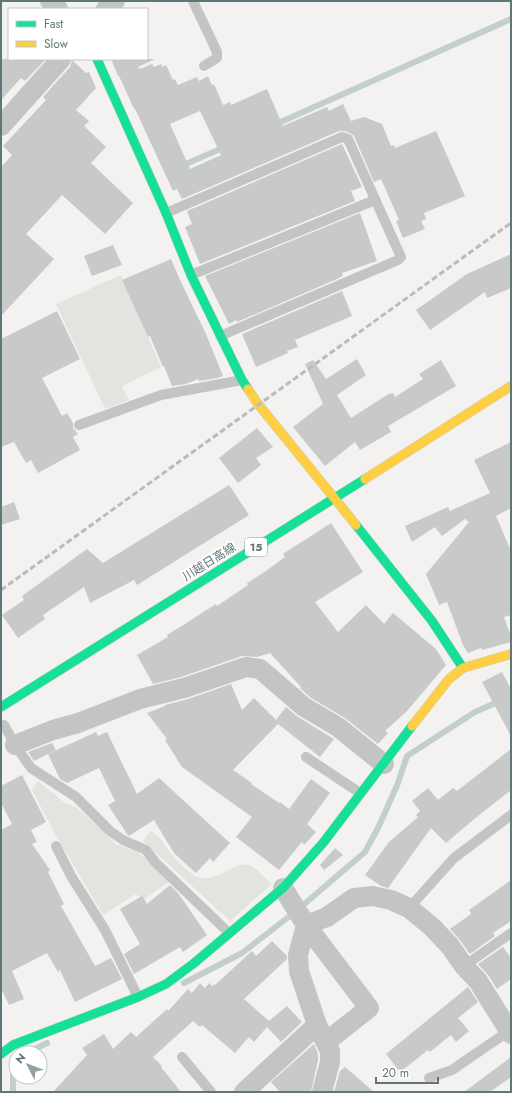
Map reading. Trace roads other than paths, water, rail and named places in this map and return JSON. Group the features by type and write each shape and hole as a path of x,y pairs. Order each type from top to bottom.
{"street":[{"path":"107,8 115,1"},
{"path":"1,126 60,60"},
{"path":"97,60 166,213 191,275 242,380 258,404 335,498 432,621 463,668"},
{"name":"川越日高線","path":"1,707 511,386"},
{"path":"1,1054 13,1045 138,997 166,984 193,964 283,888 323,843 449,679 463,668 511,654"},
{"path":"15,746 53,730 78,723 140,699 184,688 246,667 260,669 304,706 338,727 384,764"},
{"path":"244,1092 322,1033 369,1008 300,914 283,888"},
{"path":"300,914 327,917 354,898 373,896 391,900 409,908 450,946 464,966 478,981 510,1032"},
{"path":"300,914 298,955 300,971 330,1051 330,1062 322,1092"}],"lane":[{"path":"193,1 217,52 217,58 204,66"},
{"path":"166,213 342,137 348,139 401,257 398,260 220,336"},
{"path":"191,275 375,200"},
{"path":"79,425 161,395 242,380"},
{"path":"4,725 15,746 31,768 76,797 110,831 123,840 146,850 155,862 229,933"},
{"path":"306,757 360,793"},
{"path":"409,908 454,858 511,815"},
{"path":"56,846 71,876 105,930 138,997"},
{"path":"464,966 511,933"},
{"path":"428,1078 452,1070 510,1032"},
{"path":"182,1057 211,1092"}],"waterway":[{"path":"274,125 511,19"},
{"path":"181,166 225,147"},
{"path":"184,983 242,953 295,912 365,852 379,826 398,783 407,756 475,712 511,696"},
{"path":"43,1045 47,1043"},
{"path":"13,1085 13,1092"}],"railway":[{"path":"1,590 511,223"}]}
